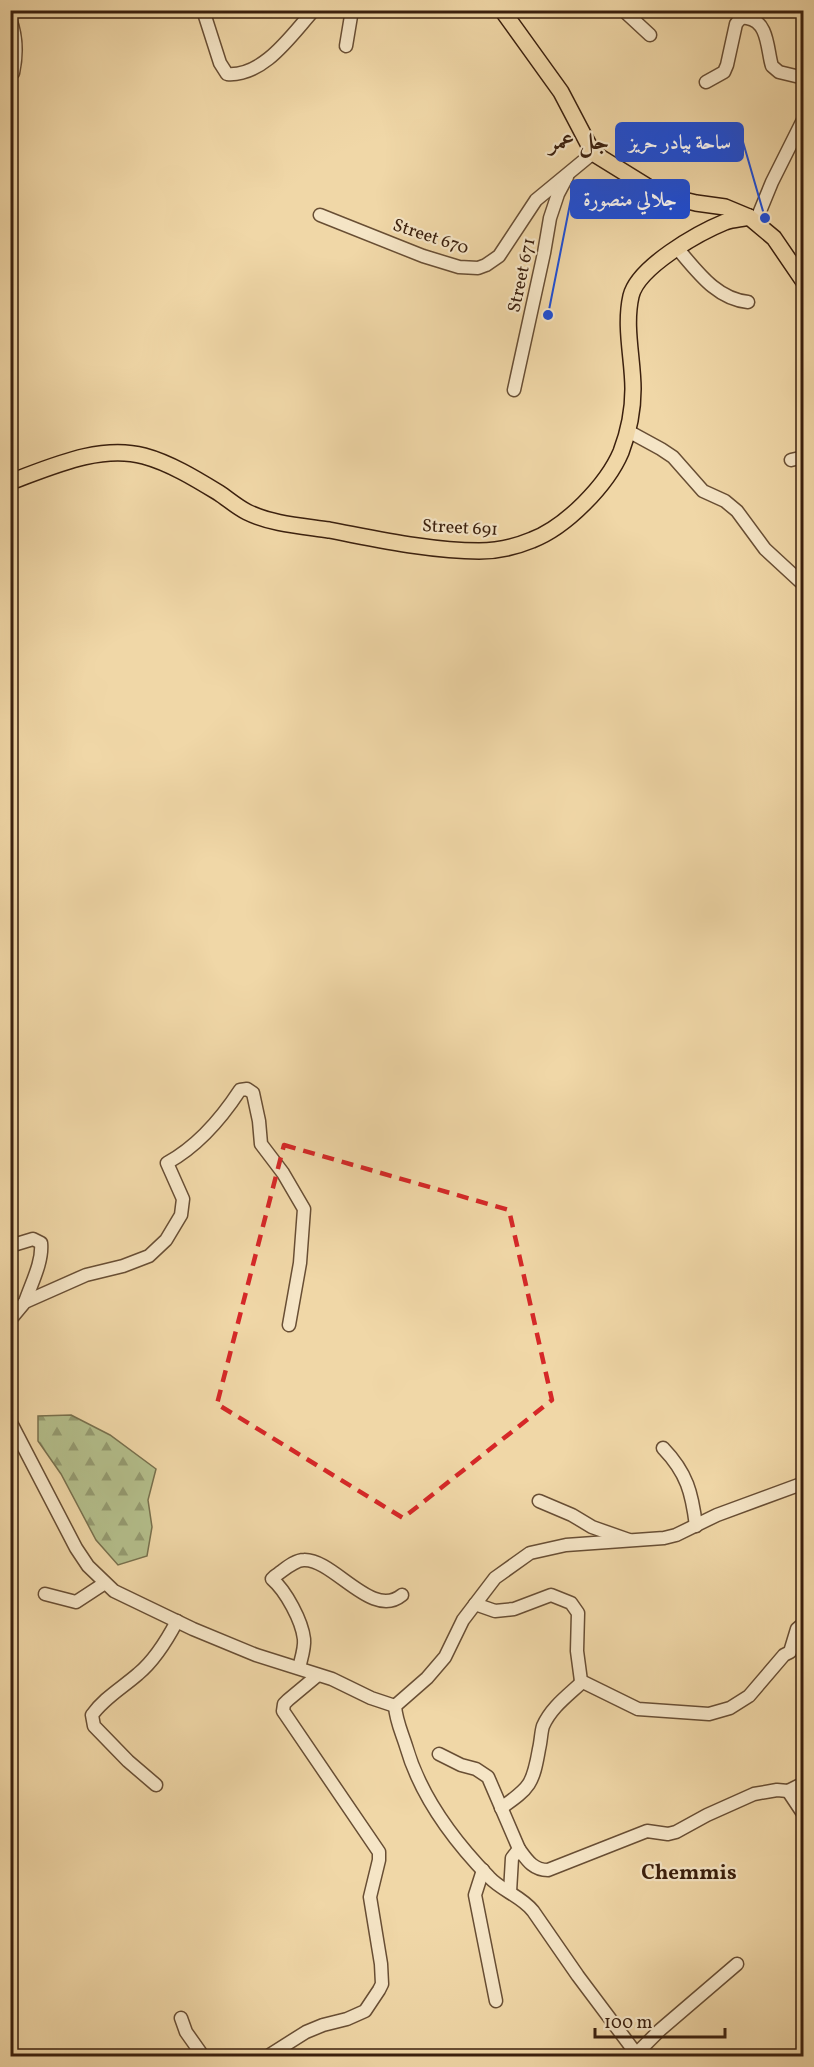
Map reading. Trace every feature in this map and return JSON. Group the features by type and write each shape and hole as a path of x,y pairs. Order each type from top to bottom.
{"main road":[{"path":"502,10 561,92 593,153 648,188 670,197 725,207 753,219 774,238 804,282"},
{"name":"Street 691","path":"10,482 80,458 112,453 143,456 185,473 247,512 282,522 449,549 507,548 544,536 567,519 606,477 620,454 632,411 633,387 629,337 632,294 637,283 677,248 727,222 753,219"}],"street":[{"path":"203,10 220,63 227,74 233,74 249,72 263,62 279,49 314,10"},
{"path":"346,46 352,10"},
{"path":"622,10 650,35"},
{"path":"706,82 724,72 736,24 738,20 744,18 750,18 761,26 765,33 772,66 779,72 804,78"},
{"path":"10,19 15,33 16,56 13,73 10,75"},
{"path":"753,219 804,118"},
{"name":"Street 670","path":"320,215 423,256 459,267 478,268 499,256 536,200 593,153"},
{"name":"Street 671","path":"514,390 551,212 570,170"},
{"path":"677,248 711,286 736,301 748,302"},
{"path":"628,431 662,448 703,491 725,501 737,511 765,549 804,585"},
{"path":"791,460 804,457"},
{"path":"25,1302 86,1275 123,1266 149,1256 166,1240 181,1215 183,1199 167,1163 184,1154 226,1112 240,1090 247,1089 253,1094 261,1144 283,1173 304,1209 300,1263 289,1325"},
{"path":"10,1246 33,1239 41,1243 42,1250 25,1302 10,1320"},
{"path":"10,1421 76,1548 88,1566 114,1591 256,1655 332,1679 395,1706"},
{"path":"663,1448 679,1466 692,1493 696,1526"},
{"path":"395,1706 427,1678 446,1657 463,1620 501,1573 530,1553 566,1545 664,1538 754,1500 804,1483"},
{"path":"539,1501 572,1515 592,1527 633,1541"},
{"path":"299,1668 304,1641 289,1600 272,1579 275,1576 302,1560 309,1561 317,1563 371,1597 386,1600 402,1595"},
{"path":"45,1593 76,1602 105,1583"},
{"path":"475,1604 495,1611 514,1609 551,1595 571,1603 578,1613 577,1651 580,1684 554,1708 543,1727 531,1783 524,1792 501,1808"},
{"path":"156,1785 128,1761 94,1726 92,1715 98,1706 140,1673 165,1643 177,1621"},
{"path":"581,1681 638,1709 709,1714 736,1704 755,1690 766,1674 784,1655 790,1652 797,1629 804,1623"},
{"path":"268,2056 306,2032 322,2025 349,2019 365,2011 382,1984 370,1897 380,1860 379,1852 282,1711 288,1700 318,1675"},
{"path":"395,1706 398,1725 409,1757 440,1818 496,1884 525,1902 536,1914 578,1976 637,2055 660,2030 737,1964"},
{"path":"439,1754 461,1765 476,1769 488,1777 519,1849 530,1864 540,1870 548,1870 647,1831 668,1834 676,1832 754,1794 777,1790 789,1791 804,1783"},
{"path":"789,1791 804,1815"},
{"path":"510,1892 512,1858 519,1849"},
{"path":"483,1870 475,1895 496,2001"},
{"path":"181,2018 186,2032 202,2056"}],"highlighted area":[{"path":"284,1145 509,1210 552,1400 403,1518 217,1404"}],"green space":[{"path":"71,1415 110,1435 156,1469 148,1500 152,1527 147,1556 118,1565 96,1540 61,1474 38,1441 38,1416"}],"place":[{"name":"ساحة بيادر حريز","path":"765,218"},
{"name":"جلالي منصورة","path":"548,315"}],"district":[{"name":"جل عمر","path":"579,141"},
{"name":"Chemmis","path":"689,1872"}]}
